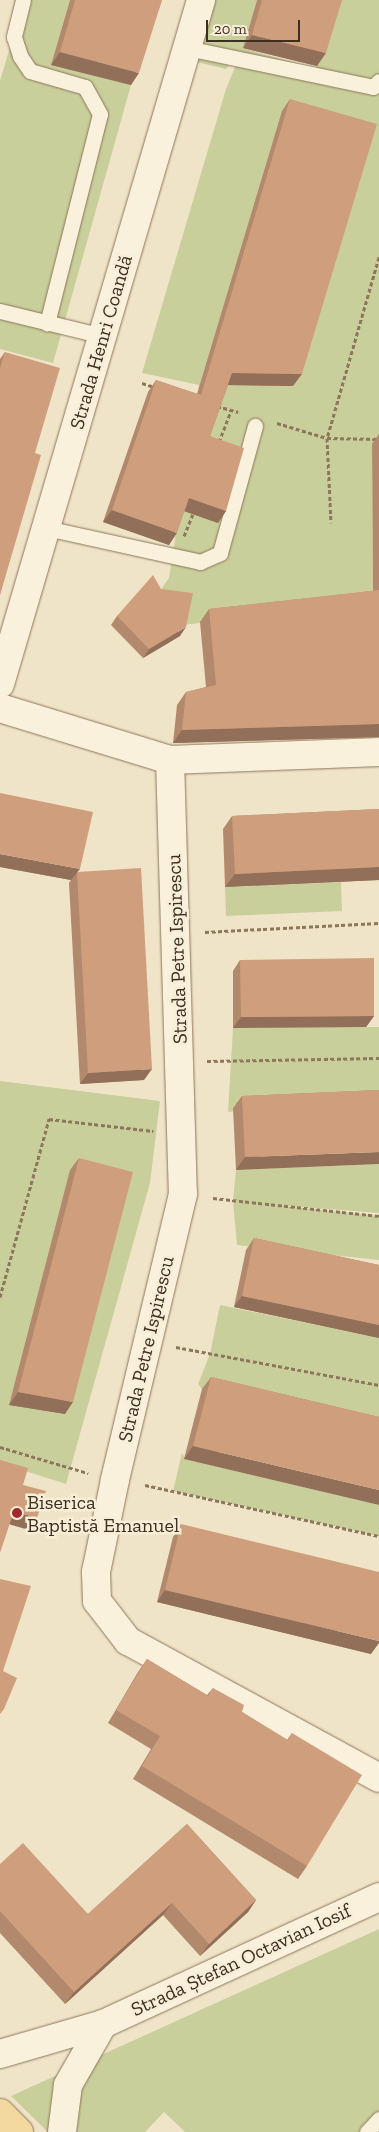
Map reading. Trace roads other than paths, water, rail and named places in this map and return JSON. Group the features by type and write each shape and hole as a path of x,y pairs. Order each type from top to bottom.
{"main road":[{"path":"0,2114 19,2132"}],"street":[{"name":"Strada Henri Coandă","path":"0,684 201,0"},
{"path":"0,708 170,760 379,752"},
{"name":"Strada Petre Ispirescu","path":"170,760 184,1134 183,1194 115,1480 96,1572 97,1601 128,1641 379,1778"},
{"name":"Strada Ștefan Octavian Iosif","path":"0,2054 103,2024 379,1897"},
{"path":"62,2132 68,2085 103,2024"}],"lane":[{"path":"24,0 14,37 20,56 30,71 85,87 100,114 47,323"},
{"path":"187,48 373,87 379,81"},
{"path":"0,311 103,336"},
{"path":"46,528 200,562 220,553 254,426"},
{"path":"367,2132 379,2119"}],"place":[{"name":"Biserica Baptistă Emanuel","path":"17,1513"}]}
